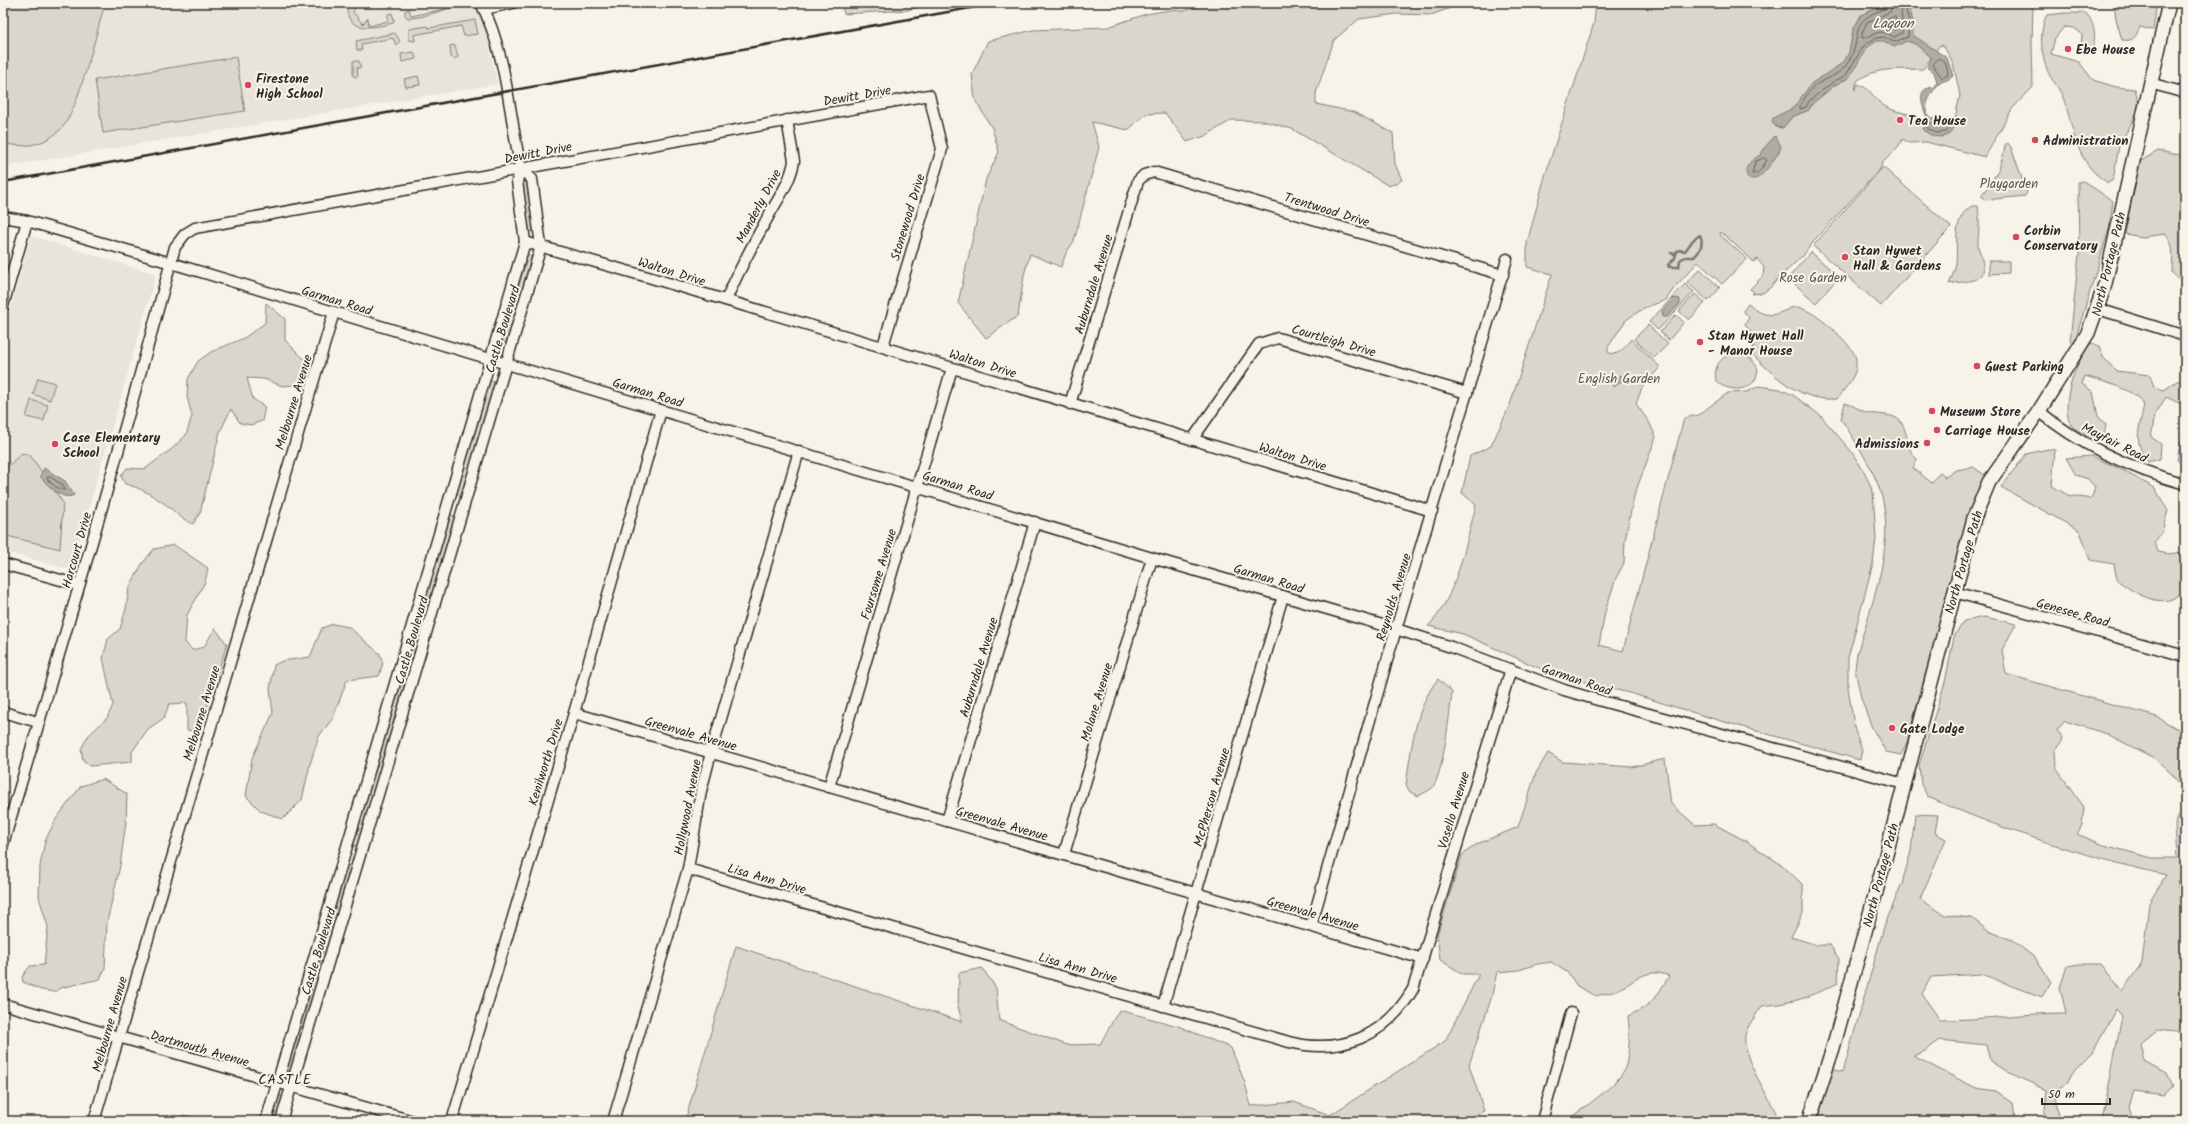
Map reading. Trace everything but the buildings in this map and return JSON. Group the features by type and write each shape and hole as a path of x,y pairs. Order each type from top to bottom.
{"main road":[{"name":"North Portage Path","path":"1809,1121 1833,1048 1974,518 1989,482 2039,411 2082,344 2098,309 2169,3"}],"street":[{"path":"482,6 513,3"},
{"name":"Castle Boulevard","path":"266,1121 526,242 517,181 521,169 497,40 482,6"},
{"path":"2150,83 2185,93"},
{"name":"Dewitt Drive","path":"171,263 175,247 185,234 195,228 929,95"},
{"name":"Stonewood Drive","path":"883,346 942,148 929,95"},
{"name":"Manderly Drive","path":"726,300 738,272 786,183 793,167 794,161 787,120"},
{"name":"Castle Boulevard","path":"281,1121 541,246 532,178 521,169"},
{"name":"Trentwood Drive","path":"1144,175 1154,172 1163,174 1503,275"},
{"name":"Auburndale Avenue","path":"1070,404 1138,181 1144,175"},
{"name":"Garman Road","path":"3,217 27,221 171,263 491,360 918,486 1152,558 1396,629 1598,700 1904,784"},
{"path":"3,306 27,221"},
{"name":"Walton Drive","path":"526,242 883,346 1070,404 1432,511"},
{"name":"Reynolds Avenue","path":"1311,926 1396,629 1507,259"},
{"name":"Harcourt Drive","path":"3,844 171,263"},
{"path":"2098,309 2185,336"},
{"name":"Melbourne Avenue","path":"94,1121 334,312"},
{"name":"Courtleigh Drive","path":"1192,440 1259,344 1278,338 1468,393"},
{"name":"Foursome Avenue","path":"829,787 952,368"},
{"name":"Kenilworth Drive","path":"452,1121 574,713 661,410"},
{"name":"Mayfair Road","path":"2039,411 2076,438 2123,463 2185,484"},
{"name":"Hollywood Avenue","path":"612,1121 688,868 701,791 711,753 800,451"},
{"path":"450,500 464,504"},
{"name":"Auburndale Avenue","path":"947,820 1035,522"},
{"name":"Molane Avenue","path":"1064,854 1152,558"},
{"path":"3,564 79,585"},
{"name":"Genesee Road","path":"1954,592 2185,656"},
{"name":"McPherson Avenue","path":"1163,1006 1283,596"},
{"name":"Vosello Avenue","path":"1423,959 1510,669"},
{"path":"398,671 414,676"},
{"path":"3,712 38,722"},
{"name":"Greenvale Avenue","path":"574,713 1423,959"},
{"path":"346,851 360,855"},
{"name":"Lisa Ann Drive","path":"688,868 1303,1046 1324,1047 1340,1045 1369,1034 1391,1019 1406,1001 1413,989 1423,959"},
{"name":"Dartmouth Avenue","path":"3,1004 414,1121"},
{"path":"1542,1121 1572,1013"}],"shaded area":[{"name":"Firestone High School","path":"3,3 475,3 485,24 497,84 3,167"},
{"name":"Case Elementary School","path":"31,236 156,274 71,570 3,551 3,336"}],"green space":[{"path":"3,3 105,3 80,88 68,119 56,134 42,142 34,144 19,146 3,143"},
{"path":"347,3 355,7 353,12 363,24 368,18 369,26 388,21 388,14 392,13 394,20 393,23 369,27 355,24 350,20 347,13"},
{"path":"455,3 468,3 420,17 408,18 405,15 405,11 409,9 411,16 454,7 456,5"},
{"path":"841,3 938,3 908,10 844,14"},
{"path":"1214,3 1464,3 1431,15 1397,14 1359,19 1334,40 1316,93 1316,104 1354,112 1393,133 1395,164 1402,180 1389,186 1292,129 1263,121 1232,120 1205,136 1187,142 1165,113 1146,114 1128,130 1092,122 1099,147 1074,241 1066,253 1061,267 1030,254 1024,275 1018,316 986,338 958,303 986,179 999,152 992,128 975,100 972,74 988,41 1033,30 1108,27 1146,14 1170,10 1184,11 1200,5"},
{"name":"English Garden","path":"1596,3 2033,4 2033,87 2012,109 1985,157 1926,142 1909,143 1903,139 1895,151 1882,163 1880,169 1817,237 1804,254 1763,293 1752,294 1754,292 1750,289 1763,276 1764,267 1757,259 1754,262 1721,232 1720,235 1747,259 1722,284 1698,262 1674,288 1666,300 1644,308 1626,320 1608,347 1608,352 1615,354 1618,353 1631,339 1660,367 1642,388 1636,404 1649,422 1656,437 1634,496 1625,540 1624,563 1616,578 1605,612 1599,645 1623,651 1684,418 1698,415 1728,393 1747,392 1759,386 1780,389 1793,395 1821,416 1851,451 1865,473 1873,492 1876,538 1873,563 1848,658 1848,687 1855,731 1862,750 1860,760 1721,721 1633,694 1550,673 1463,634 1428,626 1446,602 1453,586 1459,570 1476,505 1462,493 1470,456 1491,446 1510,405 1552,274 1527,267 1527,243 1545,176 1594,23","holes":["1940,45 1944,47 1953,63 1960,95 1955,119 1915,123 1909,114 1886,107 1863,86 1858,84 1855,90 1857,81 1872,73 1888,70 1923,69"]},
{"path":"2114,3 2157,3 2153,30 2140,27 2134,38 2122,40 2116,19"},
{"path":"2086,13 2092,22 2094,32 2092,53 2083,54 2081,50 2082,34 2074,28 2064,27 2055,38 2051,54 2079,62 2093,80 2116,87 2135,89 2140,107 2119,146 2113,180 2108,183 2097,175 2082,156 2063,97 2050,76 2044,62 2042,29 2044,21 2047,15"},
{"path":"475,20 478,34 464,36 461,26 414,35 415,41 409,40 409,29 427,26 429,28"},
{"path":"395,33 400,41 396,45 393,38 361,44 362,50 357,50 356,41"},
{"path":"450,46 455,46 458,57 454,59 451,57"},
{"path":"414,52 416,59 402,62 401,54"},
{"path":"236,57 245,111 103,133 95,80"},
{"path":"353,61 359,61 361,67 357,68 358,76 356,77 353,76"},
{"path":"418,76 420,85 406,87 404,79"},
{"name":"Playgarden","path":"2008,143 2011,147 2027,192 2025,196 1985,200 1982,197 1982,194 1997,171 2002,159 2005,145"},
{"path":"2158,151 2185,156 2185,282 2181,281 2172,273 2172,247 2165,234 2143,237 2125,234 2139,162"},
{"path":"1883,167 1951,227 1881,306 1813,246"},
{"path":"523,181 527,183 535,227 533,232 527,230 521,182"},
{"path":"2083,181 2113,201 2109,229 2074,344 2070,341 2079,254 2078,182"},
{"path":"1972,206 1978,206 1978,245 1983,265 1982,274 1977,279 1949,284 1956,263 1957,232 1961,217"},
{"name":"Rose Garden","path":"1811,252 1839,277 1816,303 1788,278"},
{"path":"528,255 533,258 509,339 505,343 502,340 502,336"},
{"path":"1989,261 2009,261 2009,273 1989,274"},
{"path":"1700,269 1720,288 1708,301 1687,282"},
{"path":"1685,284 1694,292 1658,330 1649,322"},
{"path":"1695,294 1705,303 1689,320 1679,311"},
{"path":"266,303 285,319 285,340 303,358 311,361 305,384 282,386 264,379 247,378 253,399 265,407 262,421 251,425 240,423 231,409 220,432 200,513 193,524 183,519 153,496 140,489 125,484 121,476 127,468 145,469 173,448 186,435 192,416 187,397 188,379 198,361 211,352 244,338 265,323"},
{"path":"1748,304 1765,314 1779,313 1794,307 1802,308 1820,319 1848,344 1856,359 1855,371 1851,381 1837,399 1824,399 1800,392 1779,379 1751,353 1756,338 1745,325 1749,317 1743,311"},
{"path":"1676,315 1684,322 1669,340 1660,332"},
{"path":"1648,325 1668,344 1654,358 1634,339"},
{"path":"2091,343 2099,346 2103,357 2116,371 2150,375 2154,387 2164,390 2177,381 2185,381 2185,406 2166,397 2155,415 2151,437 2161,444 2160,459 2148,462 2140,447 2138,434 2144,404 2139,398 2109,383 2085,376 2082,384 2093,392 2098,416 2106,425 2104,436 2097,439 2092,438 2072,426 2068,417 2068,395 2075,371"},
{"path":"1736,352 1749,358 1758,369 1754,381 1750,385 1741,389 1729,388 1720,384 1716,381 1715,376 1719,362 1726,356"},
{"path":"38,378 55,383 50,400 33,394"},
{"path":"489,380 496,383 463,493 459,496 456,491"},
{"path":"31,400 48,405 44,421 26,417"},
{"path":"1845,403 1865,412 1889,415 1898,419 1904,426 1909,447 1913,456 1917,459 1913,468 1932,483 1940,472 1944,475 1944,478 1956,470 1973,467 1985,475 1966,525 1907,742 1901,755 1886,752 1872,728 1861,698 1855,669 1857,654 1881,569 1885,547 1886,525 1883,503 1877,482 1856,442 1841,419"},
{"path":"2185,419 2185,468 2177,460"},
{"path":"2048,449 2055,450 2052,486 2068,495 2091,499 2095,487 2088,479 2076,475 2066,458 2091,456 2116,467 2155,488 2168,511 2162,531 2155,542 2158,552 2168,554 2183,552 2185,549 2185,590 2172,599 2165,601 2150,599 2135,592 2117,580 2114,564 2090,560 2080,531 2001,487 2026,454"},
{"path":"22,453 30,455 63,503 60,549 3,535 3,471"},
{"path":"450,514 455,517 455,521 413,664 408,666 406,663"},
{"path":"174,545 208,568 205,582 187,615 185,642 192,650 204,647 215,628 227,644 199,732 187,730 187,703 169,704 164,718 148,729 132,752 132,762 90,766 83,760 81,749 88,736 107,718 113,705 103,658 108,639 120,629 126,609 129,588 142,564 154,549"},
{"path":"1985,617 2016,624 2002,650 2006,674 2157,717 2176,728 2185,730 2185,886 2177,880 2183,911 2185,913 2185,1033 2157,1030 2141,1043 2145,1061 2167,1073 2173,1086 2164,1095 2133,1091 2128,1106 2132,1121 2102,1121 2122,1016 2116,1009 2094,1049 2074,1069 2066,1084 2053,1092 2062,1116 2077,1121 2048,1121 2044,1110 2046,1089 2007,1072 1990,1061 1986,1045 1940,1040 1925,1051 1913,1056 1976,1088 1996,1091 2012,1102 2014,1119 2023,1121 1814,1121 1832,1069 1843,1072 1884,927 1902,883 1911,851 1915,814 1938,815 1935,833 1946,839 1920,899 1945,915 1972,918 1988,931 2012,940 2035,958 2051,982 2042,997 1981,974 1931,977 1922,994 1940,1020 2066,1013 2060,988 2067,966 2079,964 2101,964 2122,991 2142,963 2149,903 2166,875 2105,860 2015,832 1928,797 1921,785 1919,765 1945,682 1954,637 1964,621","holes":["2065,721 2107,734 2154,758 2172,774 2181,786 2184,806 2175,824 2177,858 2152,858 2104,845 2077,834 2082,825 2084,807 2056,768 2055,750 2061,744 2063,738 2057,730"]},
{"path":"333,624 349,627 380,654 383,663 379,676 347,680 333,718 319,736 310,764 302,800 283,819 261,811 246,796 252,758 273,713 270,689 274,665 282,661 310,657 322,628"},
{"path":"1438,679 1452,692 1443,757 1436,781 1432,788 1419,796 1410,792 1406,785 1412,743 1424,702"},
{"path":"400,684 403,684 405,688 359,845 354,846 352,843"},
{"path":"1548,753 1563,762 1632,767 1665,759 1671,804 1695,825 1714,824 1744,840 1782,865 1803,885 1803,913 1791,937 1817,945 1830,945 1839,959 1838,983 1801,999 1762,1006 1747,1029 1745,1036 1748,1057 1779,1121 1566,1121 1608,1089 1622,1074 1627,1062 1629,1049 1628,1016 1643,1008 1653,1000 1669,976 1654,973 1648,974 1616,990 1595,996 1577,986 1568,973 1551,962 1538,964 1519,970 1497,972 1491,999 1469,1065 1484,1111 1463,1121 685,1121 736,946 962,1022 958,1006 959,973 982,968 996,988 999,1020 1067,1045 1100,1044 1119,1010 1178,1026 1231,1048 1245,1083 1251,1106 1294,1102 1330,1115 1445,1041 1479,974 1463,974 1440,960 1437,935 1462,855 1477,844 1518,827 1536,773"},
{"path":"103,779 127,794 126,822 120,866 107,922 105,968 100,979 60,988 55,992 41,990 23,982 22,977 30,966 44,965 48,927 39,897 40,866 45,841 56,819 81,786"},
{"path":"347,865 351,866 351,868 290,1075 285,1074 344,867"},
{"path":"279,1094 283,1098 276,1121 269,1121"},
{"path":"183,1115 202,1120 178,1121"}],"water":[{"name":"Lagoon","path":"1888,3 1912,3 1910,9 1913,22 1913,35 1947,58 1953,76 1936,87 1930,96 1926,107 1929,116 1933,119 1949,119 1955,121 1951,132 1943,137 1938,137 1927,133 1923,129 1928,119 1923,107 1922,94 1927,88 1935,87 1937,82 1934,72 1927,67 1932,58 1915,44 1907,41 1894,47 1884,41 1877,41 1866,49 1849,78 1835,85 1812,104 1809,110 1792,117 1783,128 1776,127 1772,122 1773,118 1793,108 1812,83 1844,62 1849,52 1853,30 1861,15"},
{"path":"1775,136 1781,146 1772,163 1757,178 1749,179 1746,171 1749,164 1761,155 1764,148"},
{"path":"1674,298 1680,299 1680,304 1667,317 1663,317 1662,311"},
{"path":"1621,375 1625,378 1614,387 1612,384"},
{"path":"44,468 65,481 74,495 70,497 65,496 50,487 40,476"}],"waterway":[{"path":"1671,253 1674,254 1679,250 1685,251 1693,240 1700,235 1702,241 1700,250 1696,255 1694,257 1685,257 1680,260 1679,267 1669,267 1668,265 1675,258 1677,251"}],"railway":[{"path":"3,182 998,3"}],"place":[{"name":"Ebe House","path":"2068,49"},
{"name":"Firestone High School","path":"248,85"},
{"name":"Tea House","path":"1900,120"},
{"name":"Administration","path":"2035,140"},
{"name":"Corbin Conservatory","path":"2016,237"},
{"name":"Stan Hywet Hall & Gardens","path":"1845,257"},
{"name":"Stan Hywet Hall - Manor House","path":"1700,342"},
{"name":"Guest Parking","path":"1977,366"},
{"name":"Museum Store","path":"1932,411"},
{"name":"Carriage House","path":"1937,430"},
{"name":"Admissions","path":"1927,443"},
{"name":"Case Elementary School","path":"55,444"},
{"name":"Gate Lodge","path":"1892,728"}],"district":[{"name":"CASTLE","path":"285,1079"}]}
